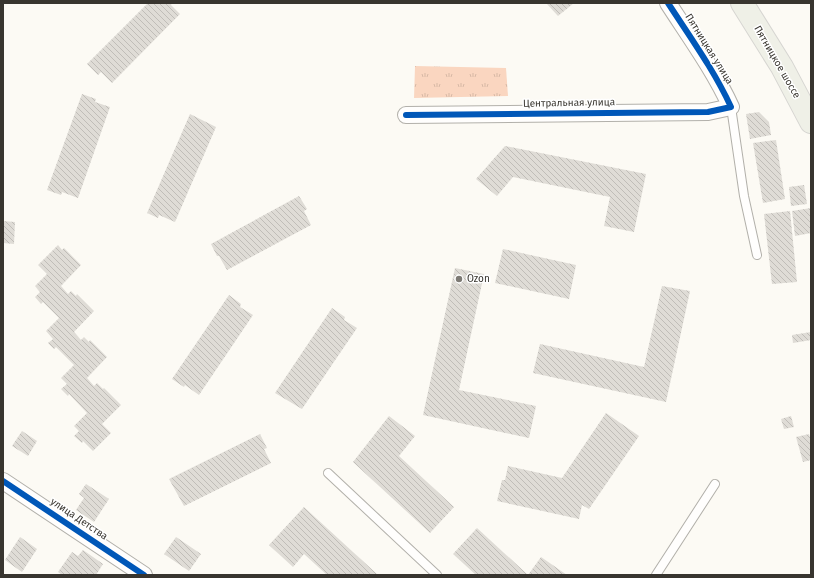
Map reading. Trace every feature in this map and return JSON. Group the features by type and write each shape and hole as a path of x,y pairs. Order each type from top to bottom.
{"main road":[{"name":"Пятницкое шоссе","path":"742,3 782,67 811,122"}],"street":[{"name":"Пятницкая улица","path":"668,3 701,54 731,107"},
{"name":"Центральная улица","path":"406,115 708,112 731,107"},
{"name":"улица Детства","path":"3,480 144,575"}],"lane":[{"path":"731,107 744,196 757,255"},
{"path":"328,472 436,575"},
{"path":"656,575 715,484"}],"green space":[{"path":"415,66 506,68 508,96 414,98"}],"building":[{"path":"148,3 172,3 171,5 180,14 112,83 101,72 98,75 87,64"},
{"path":"546,3 574,3 558,16"},
{"path":"82,94 96,99 95,102 110,107 78,198 62,192 61,195 47,190"},
{"path":"759,112 769,122 771,135 750,139 746,114"},
{"path":"190,114 216,127 175,222 159,215 158,218 147,213"},
{"path":"776,140 785,199 763,203 753,143"},
{"path":"505,146 646,174 634,232 604,226 610,197 513,177 497,196 476,179"},
{"path":"804,185 807,204 791,206 789,187"},
{"path":"299,196 307,209 304,211 311,225 227,270 211,244"},
{"path":"811,208 811,233 795,236 792,211"},
{"path":"790,211 797,282 772,284 764,214"},
{"path":"3,221 15,222 14,244 3,243"},
{"path":"58,245 62,250 64,248 81,265 61,286 68,294 71,291 76,296 77,294 94,311 74,332 81,340 84,337 89,342 90,340 107,357 87,378 94,386 97,383 103,389 104,388 121,405 102,424 111,433 93,451 83,441 82,443 74,436 79,431 74,426 87,413 69,394 68,396 61,389 67,384 61,378 74,365 56,347 54,349 48,343 53,339 46,331 59,318 43,302 41,304 35,297 40,292 35,286 47,274 38,265"},
{"path":"503,249 576,265 569,299 495,283"},
{"path":"455,268 484,274 459,390 536,406 529,438 423,415"},
{"path":"662,286 690,291 666,402 533,373 540,344 644,367"},
{"path":"229,295 241,304 240,307 253,315 199,395 185,385 184,387 172,379"},
{"path":"332,308 345,317 344,320 357,328 302,409 275,393"},
{"path":"811,332 811,340 793,343 792,335"},
{"path":"606,413 639,436 589,509 582,505 579,519 497,501 502,480 505,480 508,466 562,478"},
{"path":"389,416 415,436 399,456 454,507 430,533 353,462"},
{"path":"791,416 794,427 784,429 781,419"},
{"path":"22,431 37,441 28,456 12,446"},
{"path":"260,434 267,448 264,449 271,463 184,506 169,479"},
{"path":"809,434 811,440 811,460 803,462 796,437"},
{"path":"86,484 109,499 94,522 76,510 84,498 79,494"},
{"path":"304,507 378,575 327,575 304,554 293,567 269,545"},
{"path":"477,528 528,575 476,575 453,554"},
{"path":"20,537 37,549 22,572 5,560"},
{"path":"176,537 201,554 189,571 164,554"},
{"path":"83,550 103,564 96,575 62,575 58,572 72,552 78,556"},
{"path":"541,557 567,575 528,575"}],"cycle path":[{"path":"406,115 708,112 731,107 709,67 668,3"},
{"path":"3,481 144,575"}],"place":[{"name":"Ozon","path":"459,279"}]}
